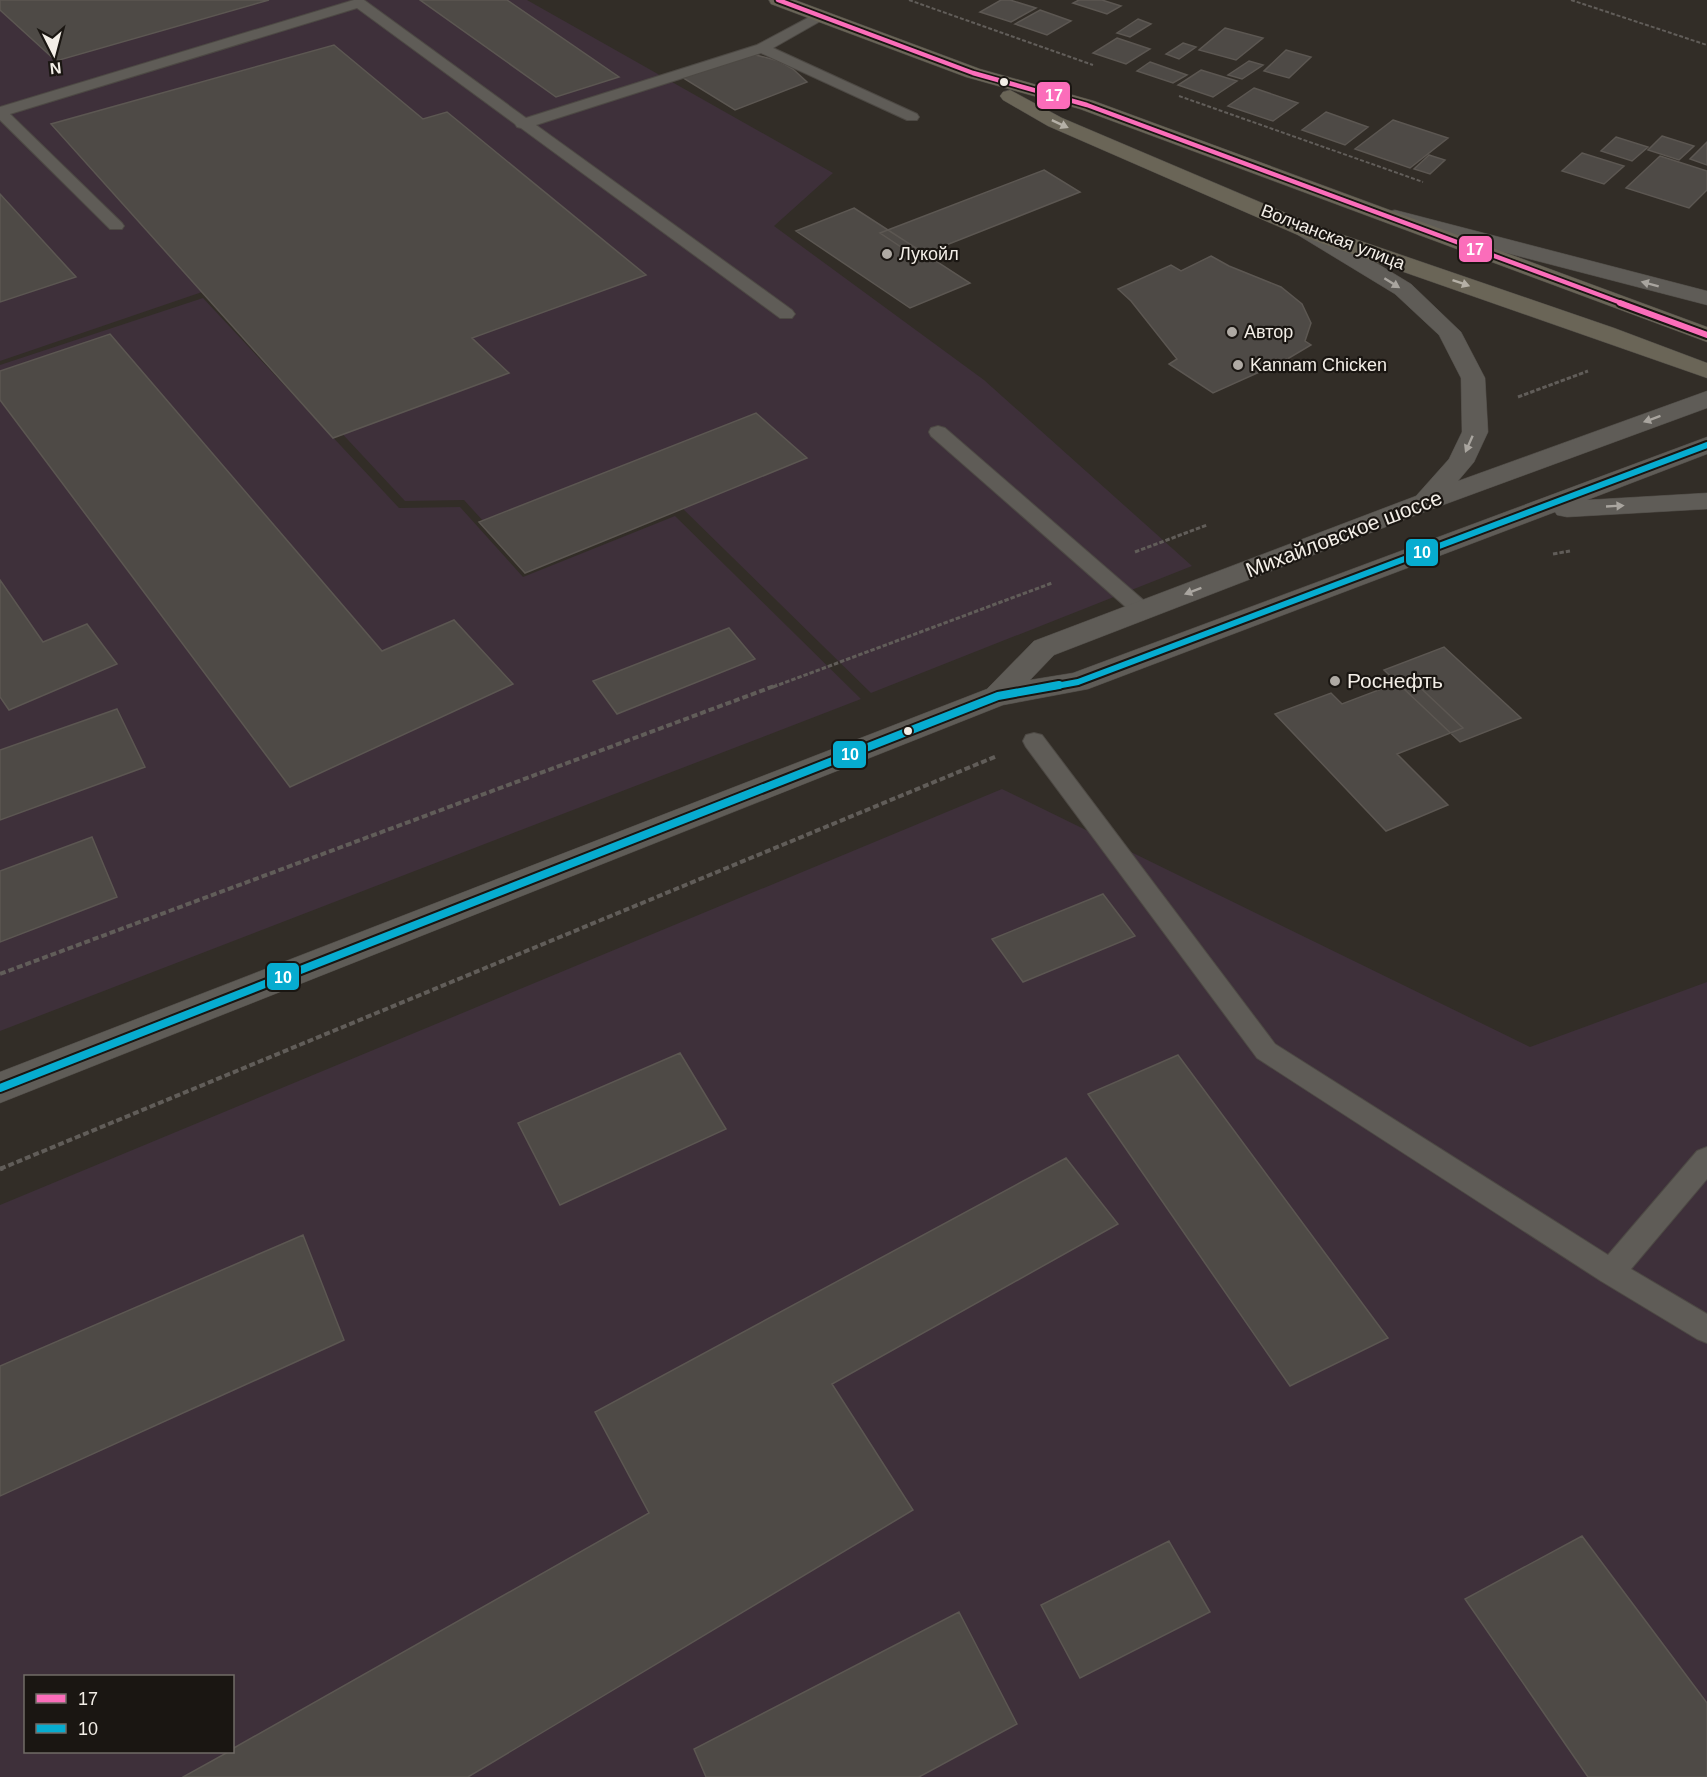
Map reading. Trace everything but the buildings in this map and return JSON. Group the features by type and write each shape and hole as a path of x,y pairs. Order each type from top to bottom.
{"main road":[{"name":"Волчанская улица","path":"778,0 973,73 1087,105 1707,335"},
{"name":"Волчанская улица","path":"973,73 1055,122 1306,230 1707,370"},
{"path":"1371,210 1707,298"},
{"path":"1306,230 1403,290 1449,332 1473,378 1475,432 1461,462 1423,503"},
{"name":"Михайловское шоссе","path":"998,696 1044,648 1423,503 1707,399"},
{"name":"Михайловское шоссе","path":"0,1088 998,696 1078,682 1707,445"},
{"path":"1536,511 1707,501"}],"lane":[{"path":"116,226 0,112 359,3 522,124 786,314"},
{"path":"522,124 762,48 819,16"},
{"path":"762,48 912,117"},
{"path":"938,432 1142,610"},
{"path":"1034,741 1266,1051 1611,1272 1707,1330"},
{"path":"1611,1272 1707,1159"}],"path":[{"path":"909,0 1098,67"},
{"path":"1571,0 1707,45"},
{"path":"1177,95 1425,183"},
{"path":"1518,397 1592,370"},
{"path":"0,974 1207,525"},
{"path":"0,1169 1034,741"}],"shaded area":[{"path":"0,0 527,0 833,173 774,226 984,380 1192,566 871,693 678,504 526,568 464,500 405,501 208,290 0,361"},
{"path":"203,298 399,508 460,507 523,577 675,516 861,699 0,1031 0,365"},
{"path":"1002,789 1530,1047 1707,982 1707,1777 0,1777 0,1205"}],"transit line":[{"name":"17","path":"778,0 973,73 1087,105 1707,335"},
{"name":"10","path":"0,1088 998,696 1078,682 1707,445"}],"place":[{"name":"Лукойл","path":"887,254"},
{"name":"Автор","path":"1232,332"},
{"name":"Kannam Chicken","path":"1238,365"},
{"name":"Роснефть","path":"1335,681"}]}
